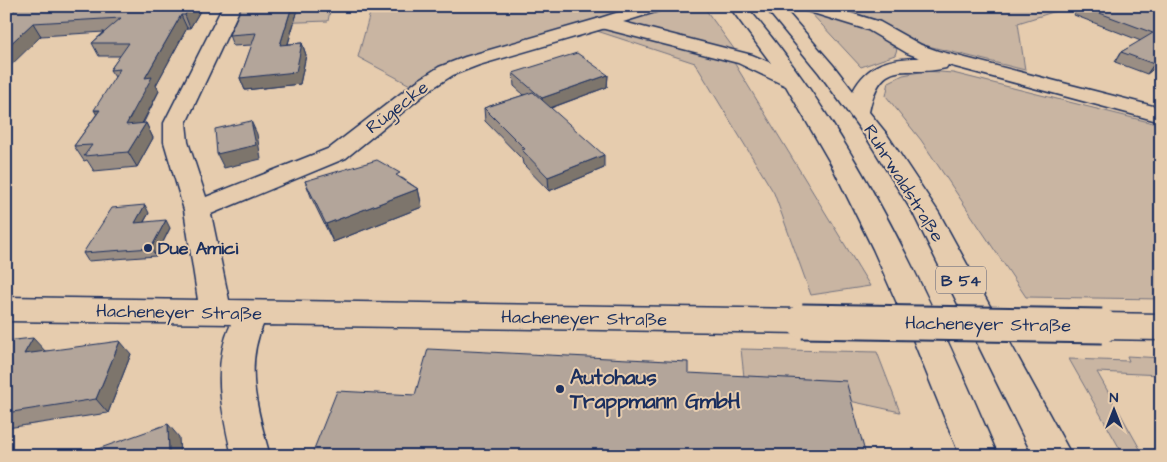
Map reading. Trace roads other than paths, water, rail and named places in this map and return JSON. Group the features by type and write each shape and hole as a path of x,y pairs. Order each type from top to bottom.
{"main road":[{"path":"216,313 197,210 176,142 175,123 232,6"},
{"name":"Rügecke","path":"197,210 338,153 424,85 446,71 472,61 656,6"},
{"name":"B 54","path":"737,6 759,31 797,86 844,164 909,292 979,456"},
{"name":"Ruhrwaldstraße","path":"772,6 826,69 858,112 926,213 1053,456"},
{"path":"809,6 874,26 914,49 983,70 1161,114"},
{"path":"604,22 745,59 781,74 797,86"},
{"path":"858,112 861,95 868,80 892,66 935,64 983,70"},
{"name":"Hacheneyer Straße","path":"6,309 1161,327"},
{"path":"251,456 239,405 237,368 241,340 252,314"}],"place":[{"name":"Due Amici","path":"148,248"},
{"name":"Autohaus Trappmann GmbH","path":"560,389"}]}
